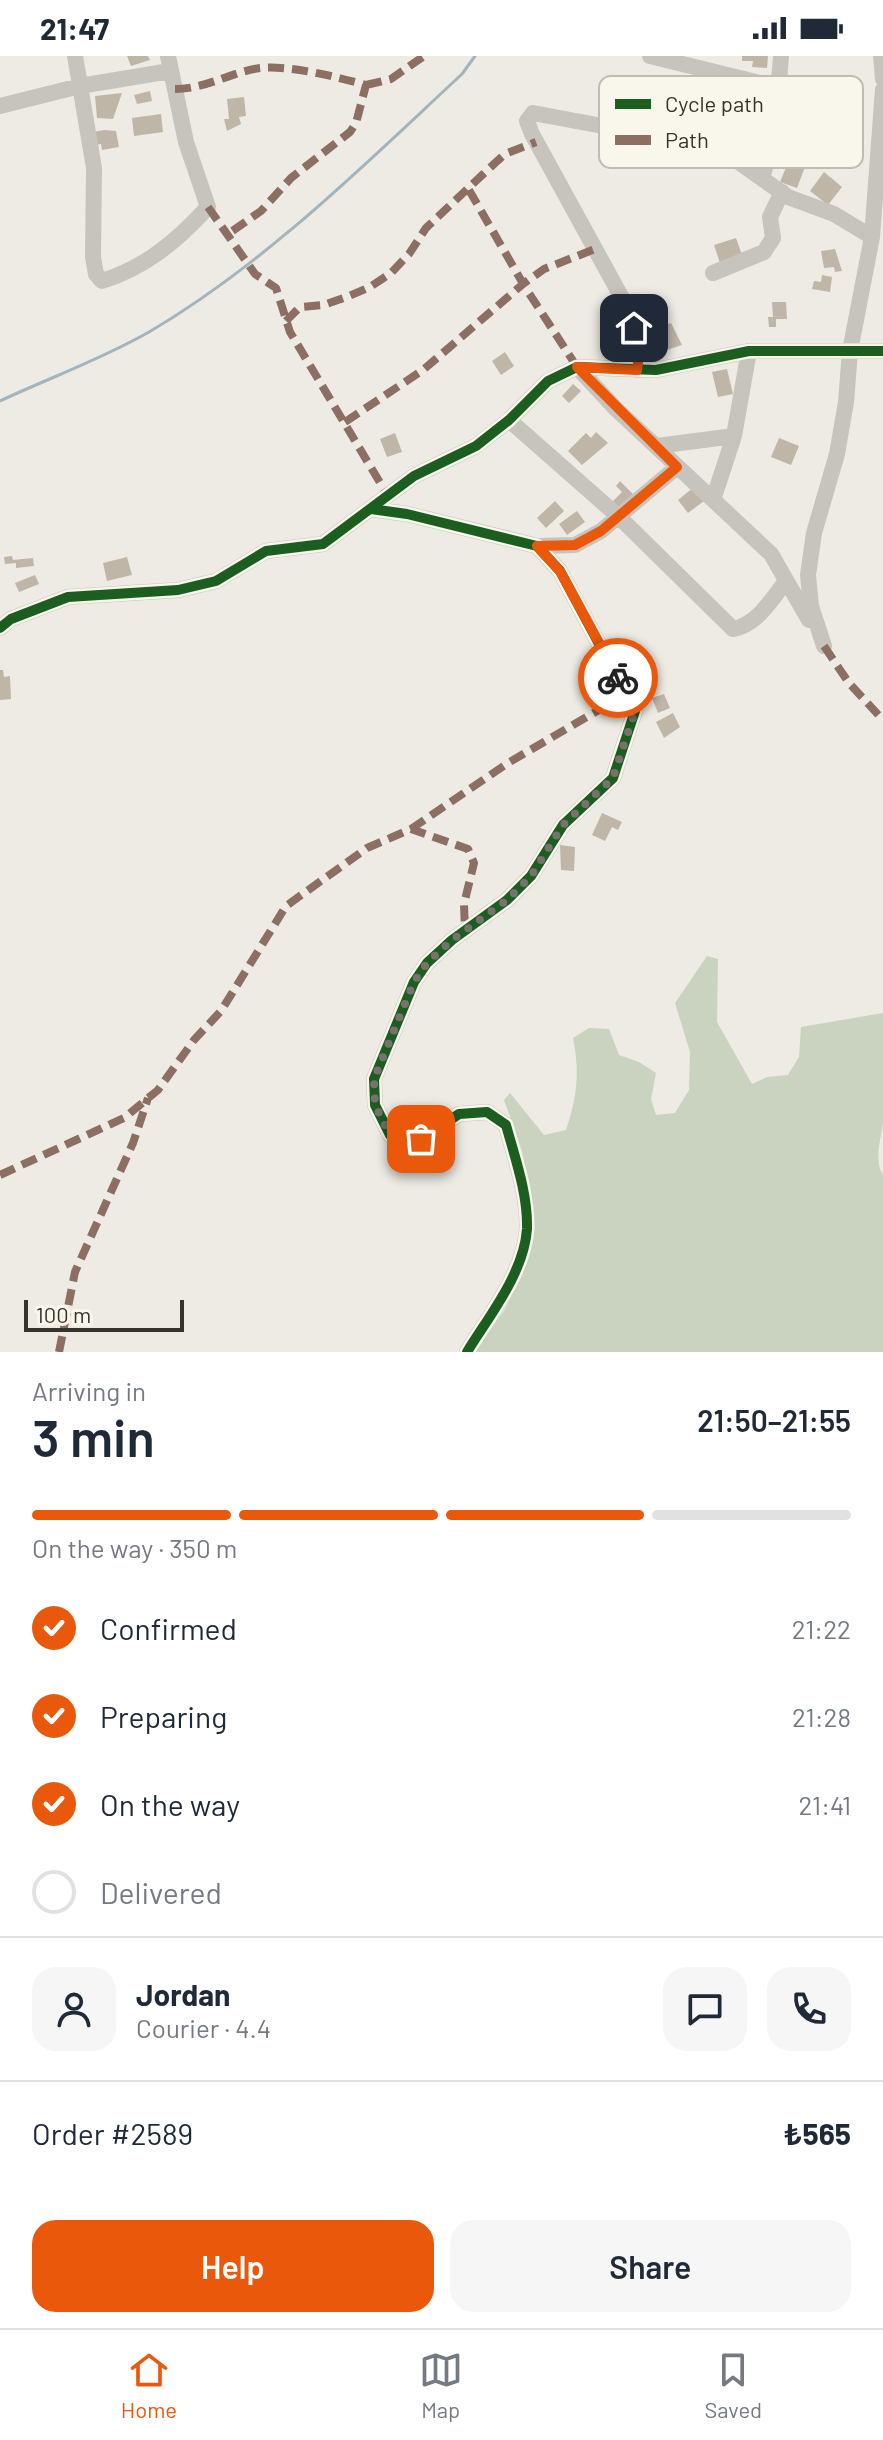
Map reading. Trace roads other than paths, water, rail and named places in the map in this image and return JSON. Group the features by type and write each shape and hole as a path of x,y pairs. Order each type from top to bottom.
{"street":[{"path":"1,100 80,86 169,64 186,142 208,207 168,247 130,270 102,281 96,274 93,257 94,168 80,86 75,56"},
{"path":"650,56 731,76"},
{"path":"780,76 781,56"},
{"path":"881,56 883,79"},
{"path":"577,367 677,467 771,554 824,646 811,606 808,575 814,533 837,454 846,402 850,351 872,237 883,89"},
{"path":"599,125 539,114 529,116 527,121 628,309 640,347 637,370"},
{"path":"747,168 788,197 834,214 872,237"},
{"path":"762,179 765,168"},
{"path":"713,273 764,252 773,238 770,217 782,192"},
{"path":"713,500 734,436 749,351"},
{"path":"0,628 11,619 68,597 178,590 216,581 266,551 323,544 414,476 476,446 509,420 548,381 577,367 656,370 749,351 883,351"},
{"path":"509,420 618,516 733,629 744,627 761,612 786,581"},
{"path":"657,446 734,436"},
{"path":"371,509 407,514 537,546 575,545 601,531 677,467"},
{"path":"467,1352 516,1269 527,1230 521,1179 506,1125 487,1112 459,1114 421,1139 402,1140 390,1135 375,1105 374,1079 414,982 427,963 452,940 507,900 531,876 563,825 613,778 635,711 560,571 537,546"}],"waterway":[{"path":"0,401 131,342 192,305 313,211 462,74 475,56"}]}
